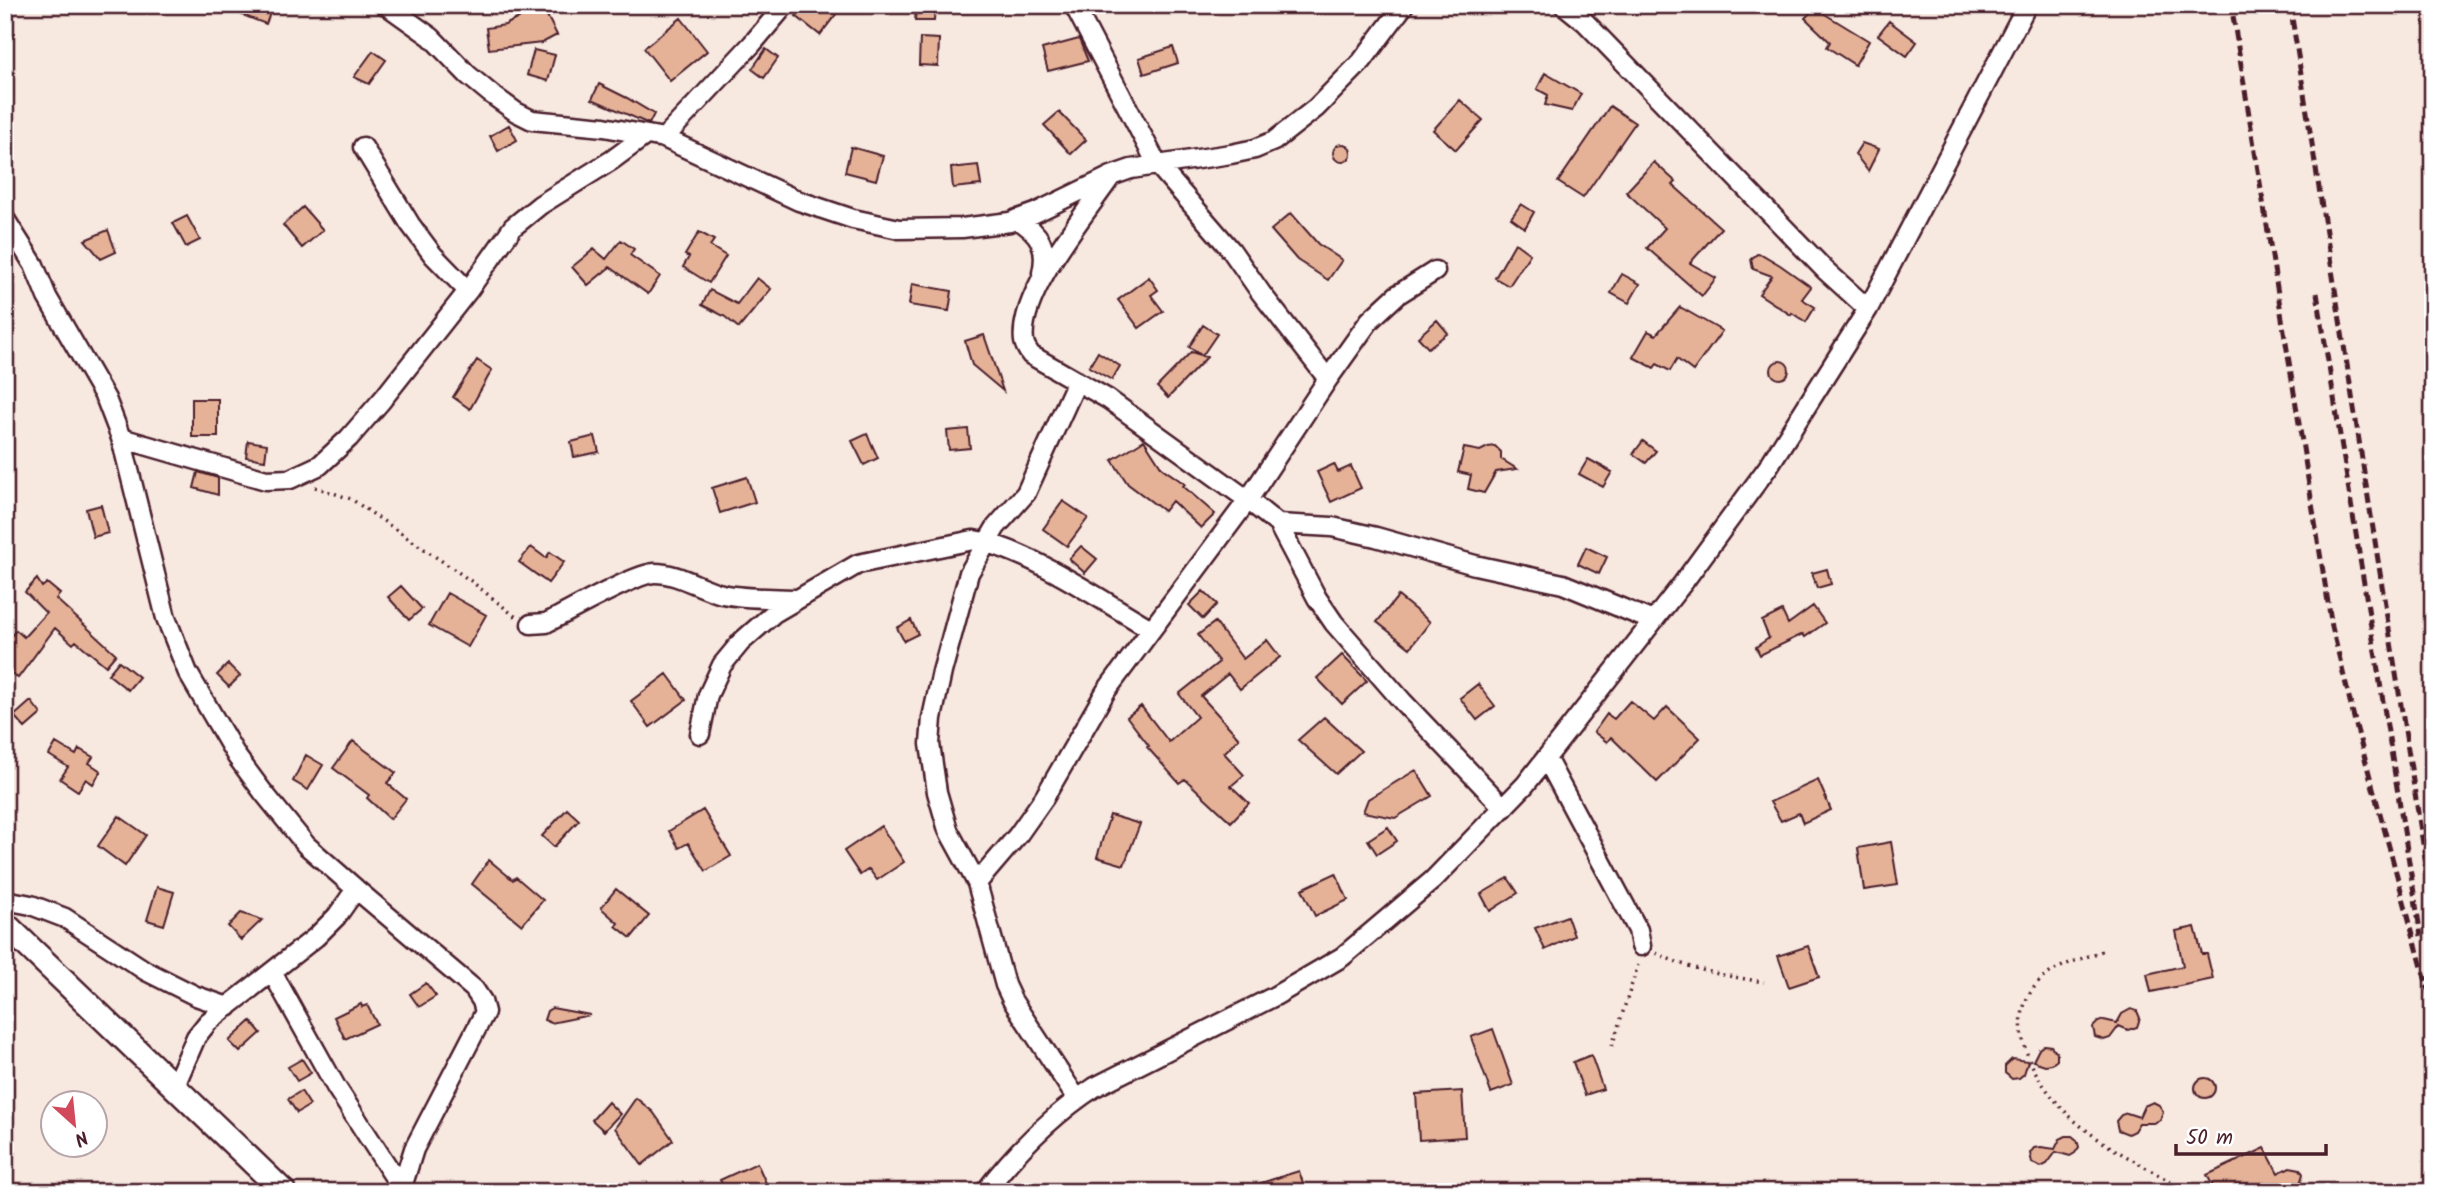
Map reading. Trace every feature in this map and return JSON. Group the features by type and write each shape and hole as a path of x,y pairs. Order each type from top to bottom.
{"street":[{"path":"386,5 431,37 491,94 532,120 604,127 664,138 799,201 853,219 899,229 962,228 1017,219 1035,214 1111,176 1157,164 1184,162 1255,149 1273,141 1316,108 1362,61 1404,5"},
{"path":"664,138 785,5"},
{"path":"1074,5 1157,164 1231,250 1328,379"},
{"path":"1564,5 1585,22 1825,270 1868,309"},
{"path":"985,1192 1042,1126 1077,1099 1296,985 1342,957 1433,880 1504,808 1653,621 1768,467 1868,309 2027,5"},
{"path":"121,438 266,480 290,479 320,465 349,438 382,400 468,291 513,227 540,205 612,160 646,135"},
{"path":"363,147 410,224 433,255 468,291"},
{"path":"1111,176 1052,261 1038,286 1025,318 1024,345 1031,355 1108,399 1278,524 1317,598 1334,623 1403,702 1504,808"},
{"path":"5,219 34,265 47,297 106,400 121,438 166,618 188,673 237,757 306,845 474,989 482,1001 485,1012 414,1149 403,1189"},
{"path":"1017,219 1037,234 1044,246 1045,259 1038,286"},
{"path":"977,883 1018,835 1044,798 1106,691 1248,500 1370,320 1397,295 1435,271"},
{"path":"1077,381 1026,493 986,542 969,573 932,718 930,744 937,792 948,830 977,883 1005,985 1077,1099"},
{"path":"1278,524 1332,527 1475,565 1563,584 1653,621"},
{"path":"700,734 708,695 722,665 774,613 858,564 973,540 986,542 1023,556 1151,629"},
{"path":"531,624 546,624 634,579 652,573 670,575 731,595 798,599"},
{"path":"1546,758 1638,930 1641,946"},
{"path":"174,1088 196,1037 208,1022 316,937 337,916 356,889"},
{"path":"5,900 31,905 65,918 146,971 196,996 228,1007"},
{"path":"5,924 284,1192"},
{"path":"272,972 336,1087 403,1189"}],"path":[{"path":"290,479 351,499 471,581 519,620 531,624"},
{"path":"1612,1046 1640,959 1641,946 1671,961 1711,974 1764,982"},
{"path":"2102,951 2056,969 2036,984 2025,1002 2020,1021 2026,1053 2042,1082 2078,1124 2186,1192"}],"building":[{"path":"273,5 266,24 221,7"},
{"path":"805,5 843,5 820,35 796,16"},
{"path":"916,5 935,5 934,21 915,21"},
{"path":"542,6 557,35 542,43 489,49 486,28 505,25"},
{"path":"1815,8 1869,41 1855,65 1827,47 1830,42 1805,18"},
{"path":"681,18 707,51 670,81 644,48"},
{"path":"1889,21 1917,42 1907,56 1878,35"},
{"path":"920,38 939,39 938,66 919,65"},
{"path":"1079,39 1088,61 1048,71 1042,49"},
{"path":"1173,47 1178,63 1144,74 1139,58"},
{"path":"766,49 778,58 764,78 752,69"},
{"path":"534,50 555,55 548,81 527,75"},
{"path":"373,51 386,60 369,84 354,77"},
{"path":"1545,73 1581,94 1572,111 1545,105 1548,95 1537,89"},
{"path":"599,84 654,114 649,124 592,99"},
{"path":"1460,100 1483,120 1456,150 1433,130"},
{"path":"1610,106 1635,123 1583,198 1558,182"},
{"path":"1059,112 1086,140 1071,154 1044,125"},
{"path":"509,125 517,140 498,151 490,136"},
{"path":"1862,143 1879,149 1868,171 1855,154"},
{"path":"1342,144 1348,147 1351,153 1348,159 1342,162 1336,159 1333,153 1336,147"},
{"path":"851,147 883,156 876,180 845,172"},
{"path":"1654,162 1676,182 1673,185 1721,228 1690,263 1716,278 1702,296 1647,248 1665,228 1626,192"},
{"path":"978,165 981,185 953,188 951,168"},
{"path":"1521,204 1534,212 1525,228 1511,218"},
{"path":"303,207 323,230 302,248 283,225"},
{"path":"1291,213 1318,244 1342,260 1328,280 1297,260 1271,230"},
{"path":"187,216 200,240 186,247 173,223"},
{"path":"108,230 116,252 101,259 85,240"},
{"path":"699,232 714,240 710,246 726,256 709,283 683,267 689,257 685,255"},
{"path":"621,240 634,249 630,255 660,276 648,294 610,267 588,285 572,267 594,249 606,259"},
{"path":"1515,243 1530,254 1509,286 1495,278"},
{"path":"1757,254 1780,265 1811,287 1802,299 1815,307 1806,322 1759,294 1772,276 1753,269 1751,259"},
{"path":"1622,274 1640,284 1629,303 1611,293"},
{"path":"1149,277 1158,290 1151,295 1163,311 1139,328 1118,300"},
{"path":"757,278 771,289 739,328 724,316 702,305 710,290 737,304"},
{"path":"912,284 952,291 949,311 909,305"},
{"path":"1680,307 1722,331 1693,371 1677,359 1670,371 1657,364 1654,368 1633,357 1648,331 1656,335"},
{"path":"1437,320 1448,333 1428,348 1418,337"},
{"path":"1203,325 1217,334 1202,356 1207,357 1168,398 1157,387 1191,352 1201,355 1189,347"},
{"path":"984,335 1003,391 972,365 965,341"},
{"path":"1098,352 1120,366 1112,380 1089,367"},
{"path":"477,360 492,370 470,409 453,397"},
{"path":"1776,361 1784,361 1789,370 1787,377 1776,379 1771,374 1771,366"},
{"path":"192,399 218,399 218,437 192,437"},
{"path":"968,429 970,448 949,450 947,431"},
{"path":"867,434 878,458 864,465 852,441"},
{"path":"595,436 599,452 574,457 571,442"},
{"path":"1144,440 1162,468 1185,484 1183,486 1215,514 1201,528 1172,501 1164,511 1128,484 1112,460"},
{"path":"248,441 267,444 265,460 246,457"},
{"path":"1643,441 1656,451 1646,463 1633,454"},
{"path":"1495,446 1501,452 1501,459 1517,469 1496,472 1484,493 1468,489 1471,475 1458,472 1464,448 1480,451"},
{"path":"1588,459 1612,472 1603,487 1579,474"},
{"path":"1334,464 1338,472 1351,466 1361,488 1331,502 1317,472"},
{"path":"198,472 218,478 218,495 194,488"},
{"path":"747,477 755,502 720,513 712,488"},
{"path":"1063,501 1088,518 1067,546 1043,529"},
{"path":"101,505 108,533 93,537 86,509"},
{"path":"1081,546 1097,559 1085,573 1069,559"},
{"path":"531,547 546,558 550,552 564,562 548,583 519,562"},
{"path":"1586,547 1607,557 1599,574 1578,564"},
{"path":"1827,569 1831,584 1817,588 1812,573"},
{"path":"37,579 42,587 47,583 60,594 56,599 116,654 106,666 76,641 73,644 55,628 18,678 5,668 5,644 16,630 24,637 46,613 25,592"},
{"path":"401,586 422,609 409,620 388,597"},
{"path":"1203,591 1217,604 1203,619 1189,605"},
{"path":"447,593 486,615 468,647 429,625"},
{"path":"1398,596 1430,622 1410,648 1377,622"},
{"path":"1813,606 1825,623 1805,637 1803,634 1760,655 1756,647 1769,638 1762,621 1782,611 1788,624"},
{"path":"911,620 918,634 904,641 897,628"},
{"path":"1215,622 1243,659 1267,640 1280,657 1240,689 1228,674 1201,696 1239,738 1224,753 1244,775 1231,786 1249,803 1231,822 1185,779 1179,783 1147,747 1149,746 1127,717 1141,706 1169,742 1197,717 1179,694 1219,662 1198,635"},
{"path":"1342,655 1367,681 1342,704 1317,678"},
{"path":"119,661 139,677 128,690 108,674"},
{"path":"228,664 240,676 229,687 217,675"},
{"path":"667,674 686,700 650,727 631,701"},
{"path":"1478,684 1495,706 1477,720 1460,698"},
{"path":"31,701 41,714 25,728 14,716"},
{"path":"1630,701 1654,721 1667,707 1700,738 1657,782 1611,737 1607,742 1594,732 1607,714 1614,719"},
{"path":"1324,717 1361,751 1336,774 1298,740"},
{"path":"353,741 396,773 387,783 406,799 390,819 367,798 369,795 333,768"},
{"path":"56,743 76,755 79,749 93,757 89,763 101,771 93,784 86,779 78,791 60,779 68,767 49,755"},
{"path":"306,755 323,765 308,790 293,781"},
{"path":"1416,770 1432,796 1395,818 1363,812 1368,799"},
{"path":"1818,780 1831,810 1803,823 1799,813 1781,821 1770,802"},
{"path":"567,809 579,820 554,847 542,836"},
{"path":"703,810 731,856 706,871 688,843 679,848 669,831"},
{"path":"1110,815 1140,824 1124,865 1097,857"},
{"path":"119,816 146,835 125,866 98,846"},
{"path":"881,826 904,862 877,880 869,869 860,875 844,851"},
{"path":"1388,827 1397,841 1377,854 1368,840"},
{"path":"1891,842 1898,885 1864,890 1858,848"},
{"path":"489,860 513,880 516,877 543,900 522,925 472,884"},
{"path":"1336,873 1348,900 1315,916 1302,889"},
{"path":"1508,878 1518,893 1490,911 1481,894"},
{"path":"157,887 174,892 164,925 147,920"},
{"path":"616,889 649,916 631,938 616,926 618,923 601,908"},
{"path":"241,913 262,920 241,940 228,926"},
{"path":"1567,916 1574,936 1545,950 1535,928"},
{"path":"2195,927 2202,954 2207,954 2213,979 2151,992 2147,974 2183,966 2176,931"},
{"path":"1808,946 1819,977 1789,987 1778,956"},
{"path":"426,983 436,996 419,1007 410,994"},
{"path":"361,1004 362,1007 367,1005 377,1024 345,1039 334,1017"},
{"path":"552,1008 590,1015 551,1023 544,1020 547,1011"},
{"path":"2131,1009 2137,1011 2140,1018 2137,1027 2128,1030 2119,1026 2110,1038 2104,1040 2095,1037 2093,1027 2098,1022 2104,1020 2117,1023 2122,1014"},
{"path":"251,1021 261,1033 240,1052 229,1041"},
{"path":"1493,1029 1513,1085 1491,1093 1471,1037"},
{"path":"2044,1045 2051,1046 2057,1053 2057,1060 2052,1064 2033,1061"},
{"path":"1591,1055 1603,1089 1585,1095 1573,1062"},
{"path":"302,1059 311,1073 297,1081 288,1067"},
{"path":"2012,1059 2028,1061 2024,1074 2019,1078 2012,1079 2005,1073 2005,1066"},
{"path":"2205,1078 2212,1081 2215,1088 2212,1095 2205,1098 2198,1095 2195,1088 2198,1081"},
{"path":"301,1091 310,1105 297,1113 288,1099"},
{"path":"1462,1091 1465,1137 1419,1140 1416,1094"},
{"path":"636,1098 653,1112 673,1140 642,1165 615,1128"},
{"path":"608,1102 620,1114 604,1131 592,1120"},
{"path":"2153,1102 2163,1111 2160,1120 2154,1123 2139,1123 2134,1131 2128,1134 2118,1130 2116,1121 2121,1115 2127,1113 2139,1117 2144,1106"},
{"path":"2066,1136 2077,1140 2079,1147 2075,1153 2070,1156 2056,1152 2047,1164 2041,1167 2032,1163 2030,1153 2034,1148 2055,1149 2060,1139"},
{"path":"2265,1148 2278,1173 2290,1167 2300,1169 2303,1174 2300,1184 2294,1187 2278,1186 2276,1192 2216,1192 2207,1175"},
{"path":"757,1163 770,1192 726,1192 720,1180"},
{"path":"1299,1171 1306,1192 1246,1192 1245,1188"}],"railway":[{"path":"2290,5 2433,907"},
{"path":"2233,16 2332,627 2355,722 2431,1000"},
{"path":"2317,293 2421,936"}]}
